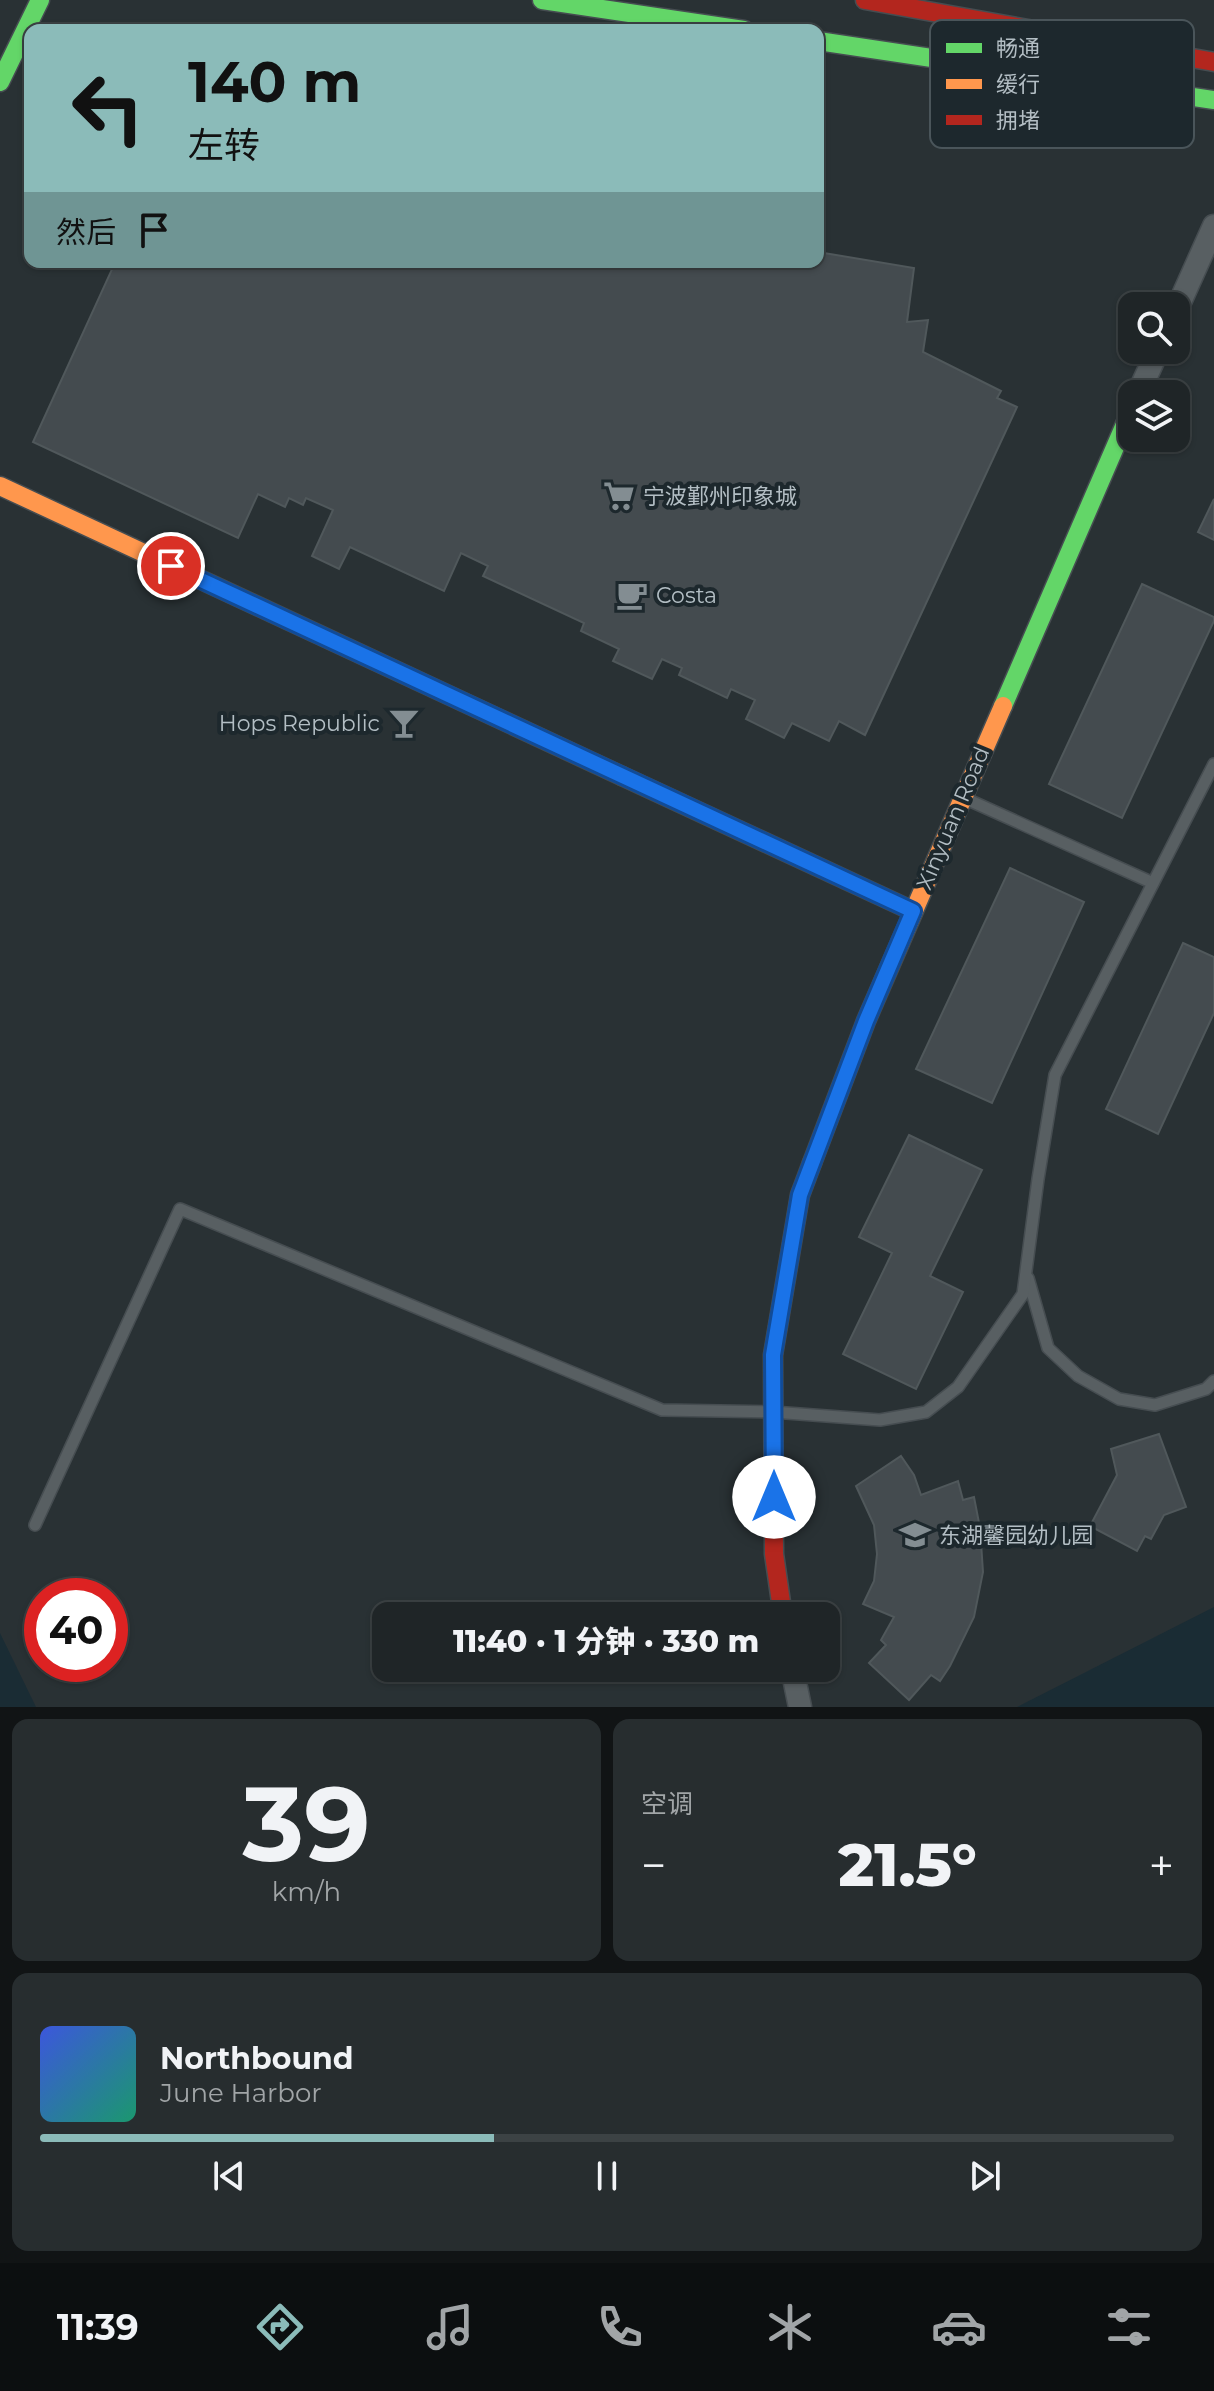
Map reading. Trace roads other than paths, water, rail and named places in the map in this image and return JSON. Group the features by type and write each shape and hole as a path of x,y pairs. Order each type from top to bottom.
{"street":[{"path":"28,24 40,0"},
{"path":"542,0 704,24"},
{"path":"865,0 978,20"},
{"path":"0,82 24,33"},
{"path":"824,42 930,58"},
{"path":"1194,58 1214,62"},
{"path":"1194,97 1214,100"},
{"path":"1184,292 1214,226"},
{"name":"Xinyuan Road","path":"781,1602 774,1554 773,1355 800,1195 866,1021 1118,440"},
{"path":"0,486 913,911"},
{"path":"795,1682 800,1707"}],"lane":[{"path":"35,1525 180,1209 662,1410 773,1412 880,1420 926,1412 958,1387 1023,1294 1055,1075 1214,764"},
{"path":"963,797 1153,883"},
{"path":"1026,1270 1048,1348 1078,1376 1119,1399 1155,1405 1206,1389 1214,1381"}],"water":[{"path":"1214,1607 1214,1707 1017,1707"},
{"path":"0,1633 36,1707 0,1707"}],"place":[{"name":"宁波鄞州印象城","path":"619,496"},
{"name":"Costa","path":"632,595"},
{"name":"Hops Republic","path":"404,723"},
{"name":"东湖馨园幼儿园","path":"915,1535"}]}
